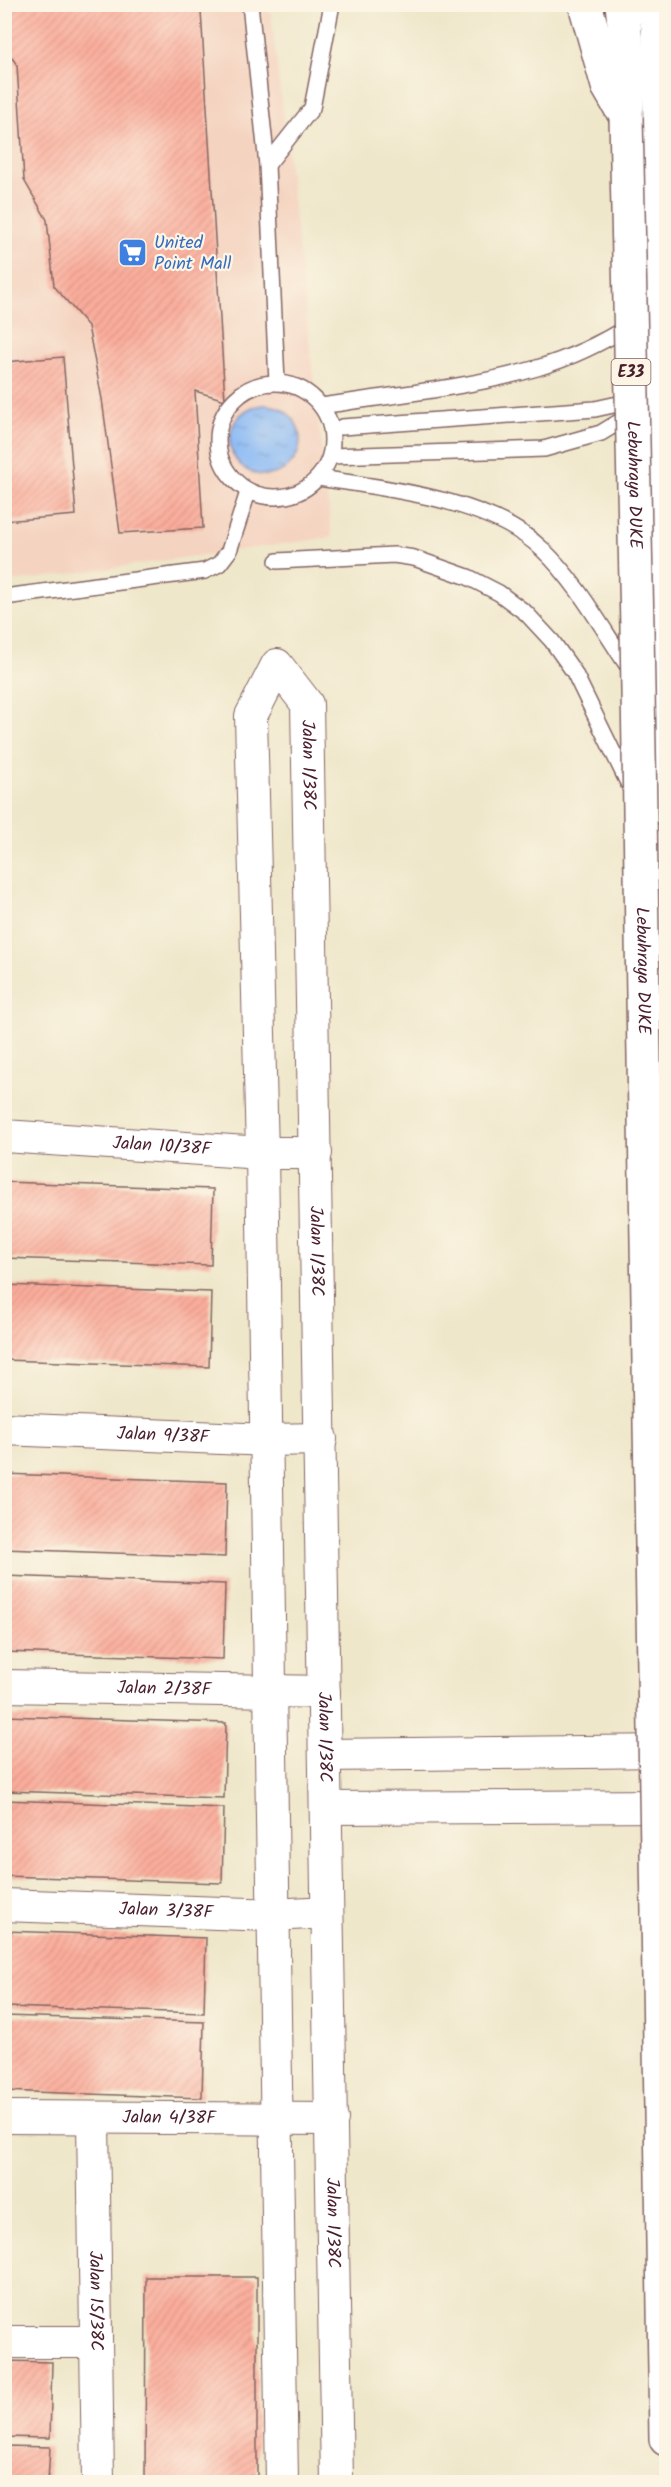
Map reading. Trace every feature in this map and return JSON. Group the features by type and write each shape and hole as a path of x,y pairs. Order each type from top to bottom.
{"main road":[{"path":"585,4 608,86 626,117"},
{"name":"Lebuhraya DUKE","path":"622,4 628,71 626,117 637,628 666,2439"},
{"path":"657,13 664,391 663,718 666,968"}],"street":[{"name":"Jalan 1/38C","path":"282,2482 262,1153 251,716 277,665 307,704 337,2482"},
{"name":"Jalan 10/38F","path":"4,1136 262,1153 316,1153"},
{"name":"Jalan 9/38F","path":"4,1429 267,1440 321,1439"},
{"name":"Jalan 2/38F","path":"4,1686 324,1692"},
{"path":"326,1755 666,1751"},
{"path":"326,1808 666,1806"},
{"name":"Jalan 3/38F","path":"4,1905 273,1914 327,1912"},
{"name":"Jalan 4/38F","path":"4,2117 332,2119"},
{"name":"Jalan 15/38C","path":"93,2119 98,2482"},
{"path":"4,2342 96,2342"}],"lane":[{"path":"250,4 267,165 277,382"},
{"path":"267,165 312,108 332,4"},
{"path":"321,406 480,381 536,369 603,342 663,306"},
{"path":"277,382 294,386 309,394 321,406 330,422 333,438 331,456 319,478 304,491 286,497 267,498 248,492 233,480 222,464 218,445 219,425 227,407 241,394 258,385 277,382"},
{"path":"342,427 595,409 664,391"},
{"path":"331,456 544,449 602,433 664,391"},
{"path":"319,478 421,494 472,511 521,532 542,548 563,572 663,718"},
{"path":"4,597 205,571 219,564 229,551 248,492"},
{"path":"277,561 393,555 414,558 468,577 499,593 526,613 552,641 574,672 664,857"}],"shaded area":[{"path":"4,5 270,5 332,537 5,583"}],"water":[{"path":"265,405 278,408 290,415 297,427 300,440 297,453 290,465 278,472 265,475 252,472 240,465 233,453 230,440 233,427 240,415 252,408"}],"building":[{"name":"United Point Mall","path":"4,4 197,4 201,11 225,400 195,391 203,528 120,533 102,399 88,326 54,286 47,220 24,180 17,65 4,46"},
{"path":"63,357 76,515 4,521 4,362"},
{"path":"4,1182 213,1189 211,1265 4,1258"},
{"path":"4,1285 211,1292 209,1367 4,1360"},
{"path":"4,1474 227,1482 225,1557 4,1549"},
{"path":"4,1576 225,1584 223,1659 4,1652"},
{"path":"5,1716 226,1723 224,1798 5,1791"},
{"path":"4,1800 224,1808 222,1883 4,1876"},
{"path":"5,1931 206,1938 204,2013 5,2007"},
{"path":"4,2016 204,2022 202,2098 4,2091"},
{"path":"146,2277 257,2277 257,2482 145,2482"},
{"path":"4,2361 52,2362 50,2438 4,2437"},
{"path":"4,2446 50,2447 48,2482 4,2482"}],"place":[{"name":"United Point Mall","path":"133,253"}]}
